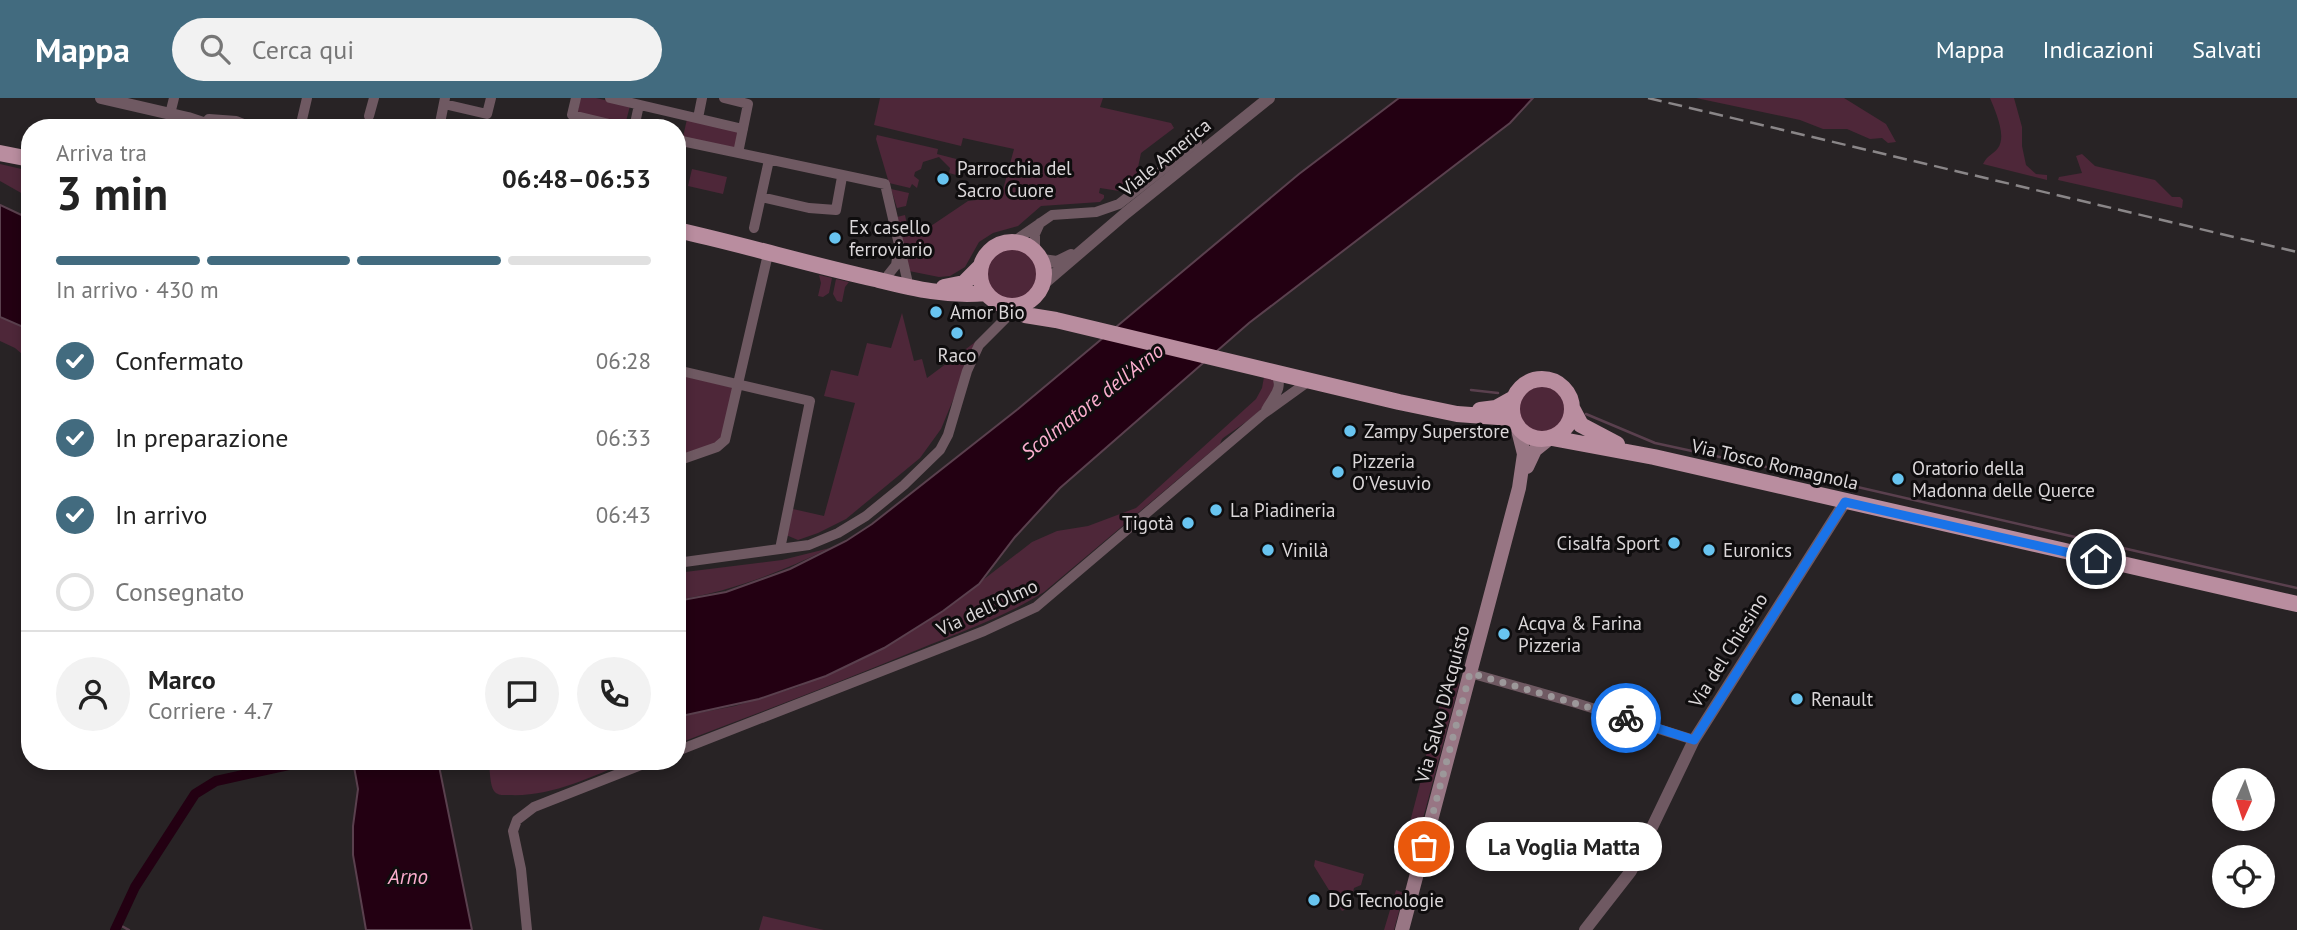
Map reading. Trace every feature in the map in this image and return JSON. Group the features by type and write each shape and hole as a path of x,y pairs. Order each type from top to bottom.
{"main road":[{"path":"0,153 21,157"},
{"path":"686,232 938,293 986,293"},
{"path":"1048,317 1041,301 1044,275 1039,255 1024,243 1013,242 992,249 984,257 980,267 980,279 986,293 997,302 1013,307 1025,315 1048,317 1309,381 1460,414 1497,417 1533,438 1551,438"},
{"path":"761,251 770,248 938,286 953,286 967,280 980,267"},
{"path":"1013,307 1029,302 1042,287"},
{"path":"1268,371 1278,368 1468,409 1488,410 1514,398"},
{"path":"1549,379 1566,390 1572,408 1567,426 1535,450 1519,488 1524,460 1512,408 1514,398 1529,382 1549,379"},
{"name":"Via Tosco Romagnola","path":"1572,408 1578,422 1590,431 1654,457"},
{"name":"Via Tosco Romagnola","path":"1551,438 1654,457 2297,604"},
{"path":"1527,466 1548,448 1578,442"},
{"name":"Via Salvo D'Acquisto","path":"1402,930 1519,488"}],"street":[{"path":"100,98 137,102 191,119"},
{"path":"170,114 174,98"},
{"path":"302,119 307,98"},
{"path":"369,117 374,98"},
{"path":"441,119 444,101 487,114 491,98"},
{"path":"576,98 572,116 586,119"},
{"path":"698,118 702,98"},
{"path":"724,98 748,104 738,153"},
{"name":"Viale America","path":"1087,246 1269,98"},
{"path":"618,99 743,129"},
{"path":"636,119 639,105"},
{"path":"677,119 678,114"},
{"path":"686,141 842,177 885,184 907,279"},
{"path":"1013,242 1052,215 1093,213 1115,206 1197,143"},
{"path":"754,228 769,160"},
{"path":"761,197 808,208 836,211 842,177"},
{"path":"1042,221 1035,234 1039,255 1061,261 1087,246"},
{"path":"888,275 897,263 898,243"},
{"path":"1042,287 1087,246"},
{"path":"686,457 723,442 727,436 739,384 761,251"},
{"path":"686,562 809,545 850,527 887,499 933,459 946,440 962,384 979,345 1007,317 1013,307"},
{"name":"Via dell'Olmo","path":"1263,414 1280,387 1279,379 1268,371"},
{"path":"686,372 810,401 780,549"},
{"name":"Via dell'Olmo","path":"686,747 984,631 1036,607 1263,414 1309,381"},
{"name":"Via del Chiesino","path":"1585,930 1631,871 1694,740 1845,502"},
{"path":"1470,673 1694,740"},
{"path":"527,930 521,869 513,831 517,820 534,807 628,770"}],"shaded area":[{"path":"581,98 596,98 630,106 627,119 599,119 577,114"},
{"path":"880,98 1103,98 1100,107 1171,123 1174,128 1141,153 1136,177 1119,191 1100,188 1099,193 1104,195 1104,198 1100,202 1041,206 1018,226 993,233 979,242 965,267 950,276 939,277 909,271 897,217 905,215 908,230 919,234 968,201 1001,197 1014,149 963,138 961,146 874,125"},
{"path":"1696,98 1844,98 1886,124 1896,142 1888,143 1882,138 1870,139 1847,129 1823,129 1800,120"},
{"path":"1990,98 2014,98 2022,127 2026,165 2036,174 2047,175 2047,180 1983,164 1998,148 2001,137"},
{"path":"687,119 739,131 735,149 686,138"},
{"path":"877,135 938,149 937,154 964,161 960,176 949,173 950,168 939,157 923,162 921,169 915,172 914,176 919,180 917,188 912,184 910,188 889,183"},
{"path":"2082,154 2095,166 2155,180 2172,197 2180,197 2183,200 2182,208 2058,180 2059,177 2082,173 2076,156"},
{"path":"0,164 21,169 21,193 0,181"},
{"path":"692,169 727,177 723,194 688,186"},
{"path":"891,189 909,193 906,206 897,208"},
{"path":"1012,248 1022,250 1030,256 1036,264 1036,284 1030,292 1022,298 1012,300 1002,298 994,292 988,284 986,274 988,264 994,256 1002,250"},
{"path":"819,275 832,278 829,293 823,297 818,296 821,283"},
{"path":"836,279 849,282 845,287 842,302 837,301 833,294"},
{"path":"902,313 914,361 922,359 927,378 978,340 941,429 920,458 846,519 798,540 786,535 793,509 824,516 855,403 824,396 831,370 858,376 867,343 891,348"},
{"path":"0,317 21,326 21,353 0,341"},
{"path":"686,376 734,388 722,437 717,443 686,453"},
{"path":"1264,377 1274,380 1273,390 1256,414 1222,439 1220,444 1044,592 982,624 686,741 686,715 735,706 798,687 884,648 943,611 1032,542 1057,531 1088,526 1136,508 1256,399"},
{"path":"1542,384 1560,391 1567,409 1560,427 1542,434 1524,427 1517,409 1524,391"},
{"path":"830,548 756,580 686,598 686,572 782,560"},
{"path":"1452,676 1456,677 1459,685 1411,863 1409,867 1402,866 1400,860 1421,780 1428,775 1428,771 1423,767 1446,681"},
{"path":"490,770 608,770 556,789 525,795 499,794 494,791"},
{"path":"1315,860 1364,874 1361,885 1354,888 1349,908 1342,911 1314,866"},
{"path":"1396,890 1404,893 1394,930 1384,930"},
{"path":"763,916 824,930 759,930"}],"water":[{"name":"Scolmatore dell'Arno","path":"1399,98 1533,98 1510,123 1249,323 1060,488 1015,537 979,584 943,611 884,648 826,676 759,699 686,715 686,599 726,592 790,569 846,541 872,524 1018,409 1299,174"},
{"path":"0,205 21,215 21,326 0,317"},
{"name":"Arno","path":"355,770 440,770 472,930 366,930 353,855 353,826 358,789"}],"waterway":[{"path":"1471,390 1498,393"},
{"path":"1586,414 1655,443 2297,588"},
{"path":"115,930 135,887 195,794 216,781 266,770"},
{"path":"118,924 129,930"}],"railway":[{"path":"1648,98 2297,252"}],"way so far":[{"path":"1424,847 1470,673 1626,718"}],"place":[{"name":"Parrocchia del Sacro Cuore","path":"943,179"},
{"name":"Ex casello ferroviario","path":"835,238"},
{"name":"Amor Bio","path":"936,312"},
{"name":"Raco","path":"957,333"},
{"name":"Zampy Superstore","path":"1350,431"},
{"name":"Pizzeria O'Vesuvio","path":"1338,472"},
{"name":"Oratorio della Madonna delle Querce","path":"1898,479"},
{"name":"La Piadineria","path":"1216,510"},
{"name":"Tigotà","path":"1188,523"},
{"name":"Cisalfa Sport","path":"1674,543"},
{"name":"Vinilà","path":"1268,550"},
{"name":"Euronics","path":"1709,550"},
{"name":"Acqva & Farina Pizzeria","path":"1504,634"},
{"name":"Renault","path":"1797,699"},
{"name":"La Voglia Matta","path":"1424,847"},
{"name":"DG Tecnologie","path":"1314,900"}],"route":[{"path":"1626,718 1694,740 1845,502 2096,559"}]}
